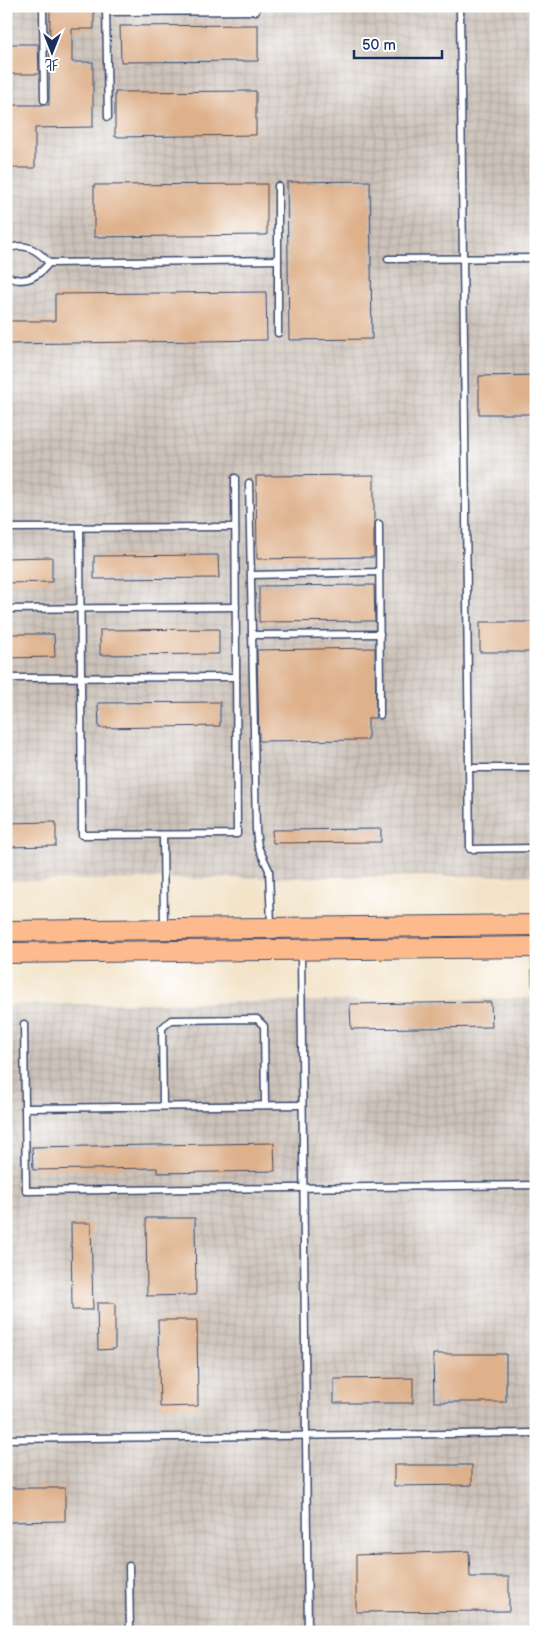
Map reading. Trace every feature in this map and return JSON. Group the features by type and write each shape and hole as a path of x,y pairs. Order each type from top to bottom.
{"main road":[{"path":"6,931 536,925"},
{"path":"6,953 536,947"}],"lane":[{"path":"43,6 44,100"},
{"path":"460,6 470,849 536,848"},
{"path":"108,117 106,9 256,11"},
{"path":"278,186 278,332"},
{"path":"6,249 14,246 32,248 49,263 278,260"},
{"path":"388,259 536,258"},
{"path":"6,276 22,280 32,279 41,274 49,263"},
{"path":"80,528 82,835 237,834 235,478"},
{"path":"249,483 256,830 258,847 269,870 271,928"},
{"path":"379,524 380,715"},
{"path":"6,528 235,527"},
{"path":"251,575 379,572"},
{"path":"6,609 236,607"},
{"path":"252,635 380,634"},
{"path":"6,678 236,677"},
{"path":"469,768 536,768"},
{"path":"163,834 164,930"},
{"path":"536,947 536,984"},
{"path":"301,950 308,1632"},
{"path":"163,1106 162,1028 171,1020 257,1019 264,1026 265,1105"},
{"path":"24,1024 26,1191 536,1185"},
{"path":"25,1108 302,1105"},
{"path":"6,1439 536,1434"},
{"path":"129,1566 130,1632"}],"shaded area":[{"path":"6,6 536,6 536,875 6,881"},
{"path":"536,998 536,1632 6,1632 6,1005"}],"building":[{"path":"50,9 94,9 94,29 72,29 72,62 93,62 93,127 35,128 35,168 6,168 6,105 49,105"},
{"path":"258,25 258,61 121,62 120,26"},
{"path":"6,44 38,44 39,74 6,74"},
{"path":"256,91 256,135 115,137 115,92"},
{"path":"370,181 372,339 289,340 287,182"},
{"path":"267,184 267,235 94,237 94,185"},
{"path":"266,292 267,340 6,344 6,321 55,321 55,294"},
{"path":"536,375 536,414 479,414 479,376"},
{"path":"374,475 374,557 257,559 256,476"},
{"path":"218,555 219,578 94,579 94,556"},
{"path":"52,557 52,582 6,583 6,558"},
{"path":"374,585 375,621 259,622 259,586"},
{"path":"480,622 536,622 536,652 480,652"},
{"path":"219,629 219,654 100,655 100,630"},
{"path":"6,634 54,634 55,657 6,658"},
{"path":"375,648 376,718 368,718 368,740 259,741 257,650"},
{"path":"220,702 220,726 99,728 98,703"},
{"path":"56,822 56,846 6,847 6,823"},
{"path":"381,829 381,842 273,843 272,830"},
{"path":"491,1002 492,1027 351,1029 350,1004"},
{"path":"274,1143 275,1171 157,1173 157,1168 33,1170 32,1147"},
{"path":"146,1218 195,1218 196,1295 147,1296"},
{"path":"71,1223 91,1223 93,1310 72,1310"},
{"path":"97,1303 115,1303 115,1349 98,1350"},
{"path":"158,1320 197,1320 198,1406 160,1407"},
{"path":"433,1354 506,1354 506,1402 434,1402"},
{"path":"413,1378 413,1403 334,1403 334,1379"},
{"path":"394,1465 472,1465 472,1485 394,1486"},
{"path":"6,1488 65,1488 65,1521 6,1522"},
{"path":"469,1551 470,1577 509,1577 509,1611 356,1612 356,1555"}]}
